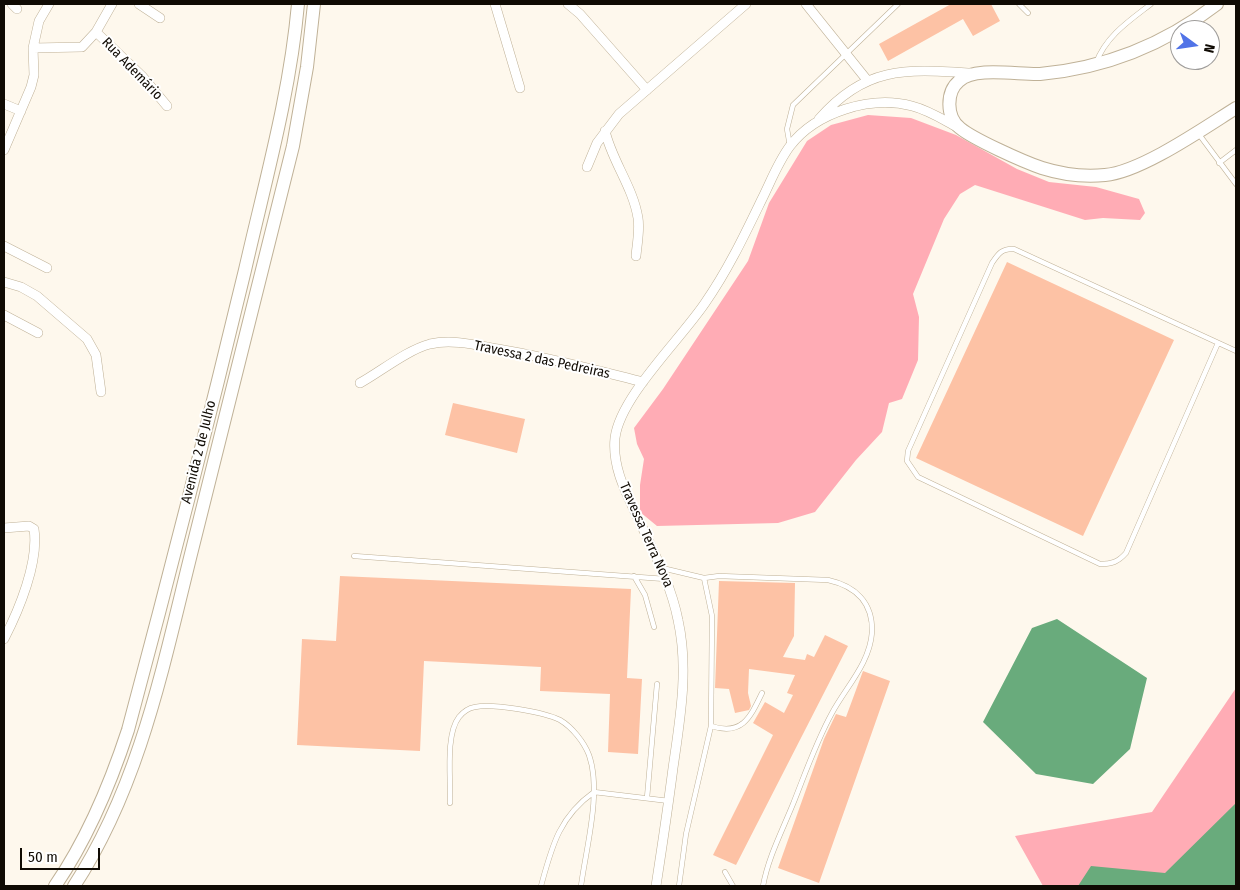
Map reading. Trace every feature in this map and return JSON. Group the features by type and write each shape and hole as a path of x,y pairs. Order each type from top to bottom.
{"main road":[{"name":"Avenida 2 de Julho","path":"55,886 92,822 116,769 128,730 230,331 260,204 287,84 298,4"},
{"name":"Avenida 2 de Julho","path":"74,886 106,832 128,781 168,645 293,146 307,67 314,4"},
{"path":"1217,4 1199,18 1154,44 1094,66 1038,74 970,73 955,84 949,100 950,111 959,128 1012,156 1042,168 1078,175 1106,175 1131,169 1236,108"}],"street":[{"path":"4,150 21,112 34,75 33,48 40,21 50,4"},
{"path":"33,48 82,47 96,32 112,4"},
{"path":"139,4 160,18"},
{"path":"494,4 520,88"},
{"path":"568,4 580,14 647,90"},
{"path":"587,167 605,131 619,114 746,4"},
{"path":"806,4 867,80"},
{"name":"Rua Ademário","path":"96,32 142,76 167,106"},
{"path":"816,123 840,97 867,80 906,72 970,73"},
{"path":"816,123 841,111 880,103 911,106 959,128"},
{"path":"4,104 21,112"},
{"name":"Travessa Terra Nova","path":"656,886 681,718 684,664 678,617 666,579 623,488 615,456 615,436 621,415 643,382 690,324 718,283 790,146 802,133 816,123"},
{"path":"605,131 613,158 633,198 638,220 636,256"},
{"path":"4,246 46,268"},
{"path":"4,282 21,287 38,296 87,339 96,355 101,392"},
{"path":"4,316 38,333"},
{"name":"Travessa 2 das Pedreiras","path":"360,383 411,352 428,345 441,343 465,343 532,355 643,382"},
{"path":"4,528 29,526 34,529 35,544 20,603 4,640"}],"lane":[{"path":"790,146 787,129 793,105 898,4"},
{"path":"1018,4 1028,14"},
{"path":"1094,66 1104,45 1114,34 1150,4"},
{"path":"1197,132 1236,184"},
{"path":"1219,163 1236,150"},
{"path":"1218,343 1126,553 1119,560 1110,564 1100,564 918,477 907,461 908,451 992,263 998,253 1006,248 1014,249 1236,351"},
{"path":"354,556 666,579"},
{"path":"661,568 704,578 719,576 828,580 842,583 853,589 862,596 870,610 872,633 870,645 859,672 832,712 818,741 770,860 763,886"},
{"path":"634,576 645,595 654,628"},
{"path":"679,886 686,834 711,726 712,616 704,578"},
{"path":"647,798 657,684"},
{"path":"711,726 724,730 738,727 750,718 762,693"},
{"path":"450,802 453,731 458,718 466,710 476,707 520,710 562,721 584,744 589,757 594,792 581,886"},
{"path":"541,886 554,841 576,805 594,792 668,801"},
{"path":"725,872 734,886"}],"shaded area":[{"path":"868,115 911,118 956,135 1017,169 1049,182 1096,187 1139,199 1145,213 1140,220 1103,218 1085,220 975,185 960,194 944,219 913,294 919,317 918,360 902,399 889,403 882,432 856,460 815,512 778,523 657,526 640,512 640,485 644,459 637,444 634,428 663,389 748,261 769,203 807,141 831,125"},
{"path":"1057,619 1147,678 1130,749 1093,784 1036,774 983,722 1032,628"},
{"path":"1236,688 1236,886 1043,886 1015,836 1152,812"},
{"path":"1236,803 1236,886 1078,886 1091,866 1165,873"}],"building":[{"path":"951,4 991,4 1000,21 973,36 963,19 888,61 879,44"},
{"path":"1007,262 1174,340 1083,536 916,458"},
{"path":"453,403 525,419 517,453 445,435"},
{"path":"340,576 631,589 627,678 642,679 638,754 608,752 610,694 540,691 541,667 424,661 420,751 297,745 302,639 336,641"},
{"path":"719,581 795,583 794,636 783,657 805,660 807,654 814,657 825,635 848,646 736,865 713,855 773,735 753,723 765,702 784,713 793,695 787,693 795,675 749,669 748,693 751,706 749,710 735,713 729,689 715,688"},
{"path":"863,671 890,681 819,883 778,868 824,739 836,714 846,717"}]}
